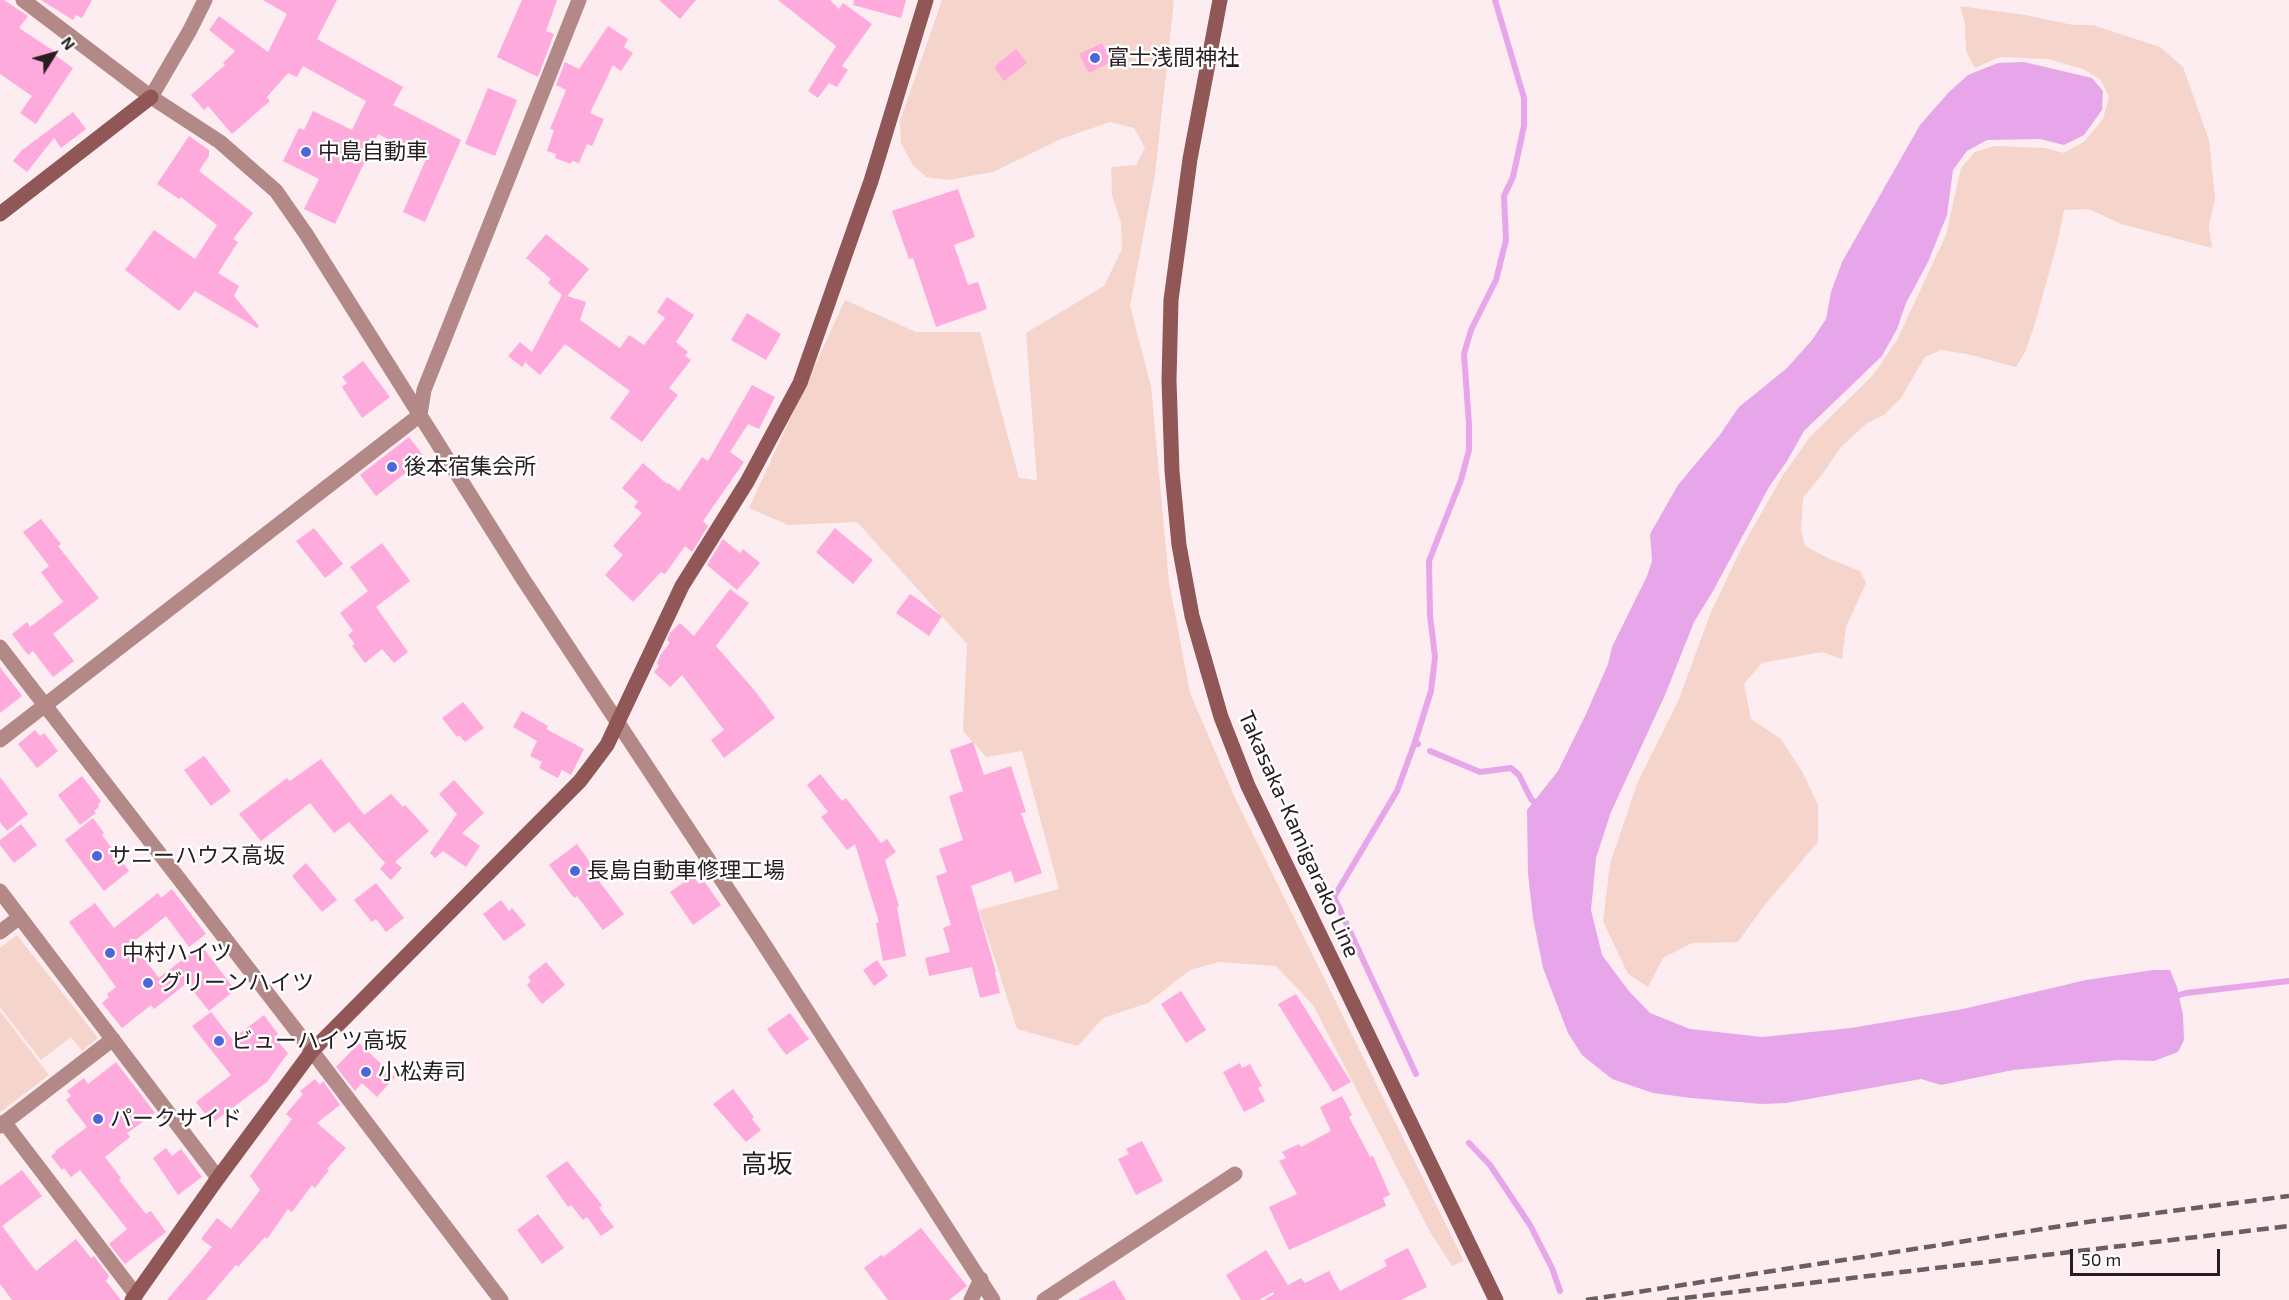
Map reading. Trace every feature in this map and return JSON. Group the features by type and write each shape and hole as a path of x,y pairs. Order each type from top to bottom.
{"street":[{"path":"23,0 151,97 220,142 276,191 306,234 616,723 758,935 993,1300"},
{"path":"0,214 151,97 205,0"},
{"path":"0,740 420,415 424,390 579,0"},
{"path":"113,1039 2,1124 134,1298 218,1178 312,1051 579,781 607,744 682,586 747,482 800,383 871,181 926,0"},
{"name":"Takasaka-Kamigarako Line","path":"1220,0 1190,159 1171,300 1169,380 1172,471 1179,544 1192,616 1209,683 1248,786 1496,1300"},
{"path":"0,647 501,1300"},
{"path":"0,891 218,1178"},
{"path":"0,932 20,917"},
{"path":"1044,1300 1235,1174"},
{"path":"971,1300 981,1279"}],"shaded area":[{"path":"942,0 1174,0 1155,174 1130,306 1151,386 1169,582 1190,693 1235,798 1464,1261 1452,1266 1430,1232 1313,1005 1276,966 1219,962 1190,970 1148,1003 1103,1018 1078,1046 1017,1029 979,910 1059,889 1022,751 986,757 963,731 967,644 857,522 788,525 749,508 845,300 916,332 980,332 1019,478 1037,480 1026,333 1104,286 1122,249 1121,223 1112,195 1111,167 1136,165 1145,148 1134,128 1110,122 1061,139 993,172 949,180 926,177 913,165 901,143 900,121"},
{"path":"1960,6 2025,15 2073,25 2093,25 2160,47 2183,67 2209,140 2215,198 2209,226 2212,248 2121,224 2089,209 2064,210 2034,327 2025,352 2016,367 1967,354 1941,350 1925,357 1901,398 1884,415 1866,424 1840,448 1803,498 1801,530 1805,546 1860,571 1866,583 1846,627 1842,659 1822,652 1762,663 1744,684 1751,719 1781,739 1803,773 1818,805 1818,842 1763,907 1738,942 1692,943 1663,958 1648,987 1628,974 1603,921 1610,864 1638,781 1679,699 1711,612 1741,549 1783,475 1810,437 1874,374 1897,340 1946,235 1961,168 1975,152 1994,146 2045,148 2064,153 2085,141 2103,119 2109,97 2101,80 2083,69 2048,59 2000,57 1975,68 1966,51 1965,24"},
{"path":"2024,62 2092,78 2103,91 2102,110 2084,135 2064,145 2040,139 1987,140 1967,151 1953,170 1947,215 1928,262 1882,356 1804,431 1769,487 1694,622 1665,695 1611,812 1596,858 1591,910 1602,955 1628,990 1650,1013 1690,1029 1762,1037 1851,1028 1963,1009 2086,980 2153,970 2170,970 2177,987 2183,1015 2184,1040 2178,1052 2154,1061 2119,1060 2013,1070 1941,1085 1921,1079 1786,1103 1762,1104 1653,1093 1612,1079 1582,1055 1568,1033 1543,968 1533,918 1528,874 1527,810 1558,771 1586,714 1608,664 1612,647 1647,576 1652,561 1650,534 1678,485 1719,436 1739,407 1787,368 1812,340 1826,319 1831,292 1842,262 1920,125 1949,92 1968,75 1998,63"},
{"path":"17,935 98,1038 82,1051 71,1037 41,1060 0,1007 0,948"},
{"path":"0,1011 49,1075 0,1112"}],"building":[{"path":"0,0 4,0 28,16 19,28 54,51 52,53 73,68 36,124 20,113 32,96 0,74"},
{"path":"41,0 92,0 82,18 76,15 73,20"},
{"path":"263,0 337,0 317,39 403,87 393,105 461,140 425,222 403,212 426,159 378,134 335,224 304,209 319,179 283,161 299,128 304,130 313,111 352,130 366,101 303,66 297,77 288,73 267,97 270,101 232,134 208,106 204,110 191,95 225,65 223,63 235,51 209,30 219,16 268,52 287,14"},
{"path":"522,0 557,0 546,31 554,34 538,77 497,57"},
{"path":"659,0 696,0 680,19"},
{"path":"778,0 830,0 839,9 843,3 872,24 842,66 848,70 837,87 829,83 818,98 808,91 836,46"},
{"path":"854,0 906,0 901,18 853,5"},
{"path":"608,26 628,39 624,47 633,53 621,71 613,65 590,113 604,119 592,146 587,144 579,163 572,161 571,164 555,158 556,154 547,151 554,130 550,129 566,90 556,85 565,62 579,69"},
{"name":"富士浅間神社","path":"1102,43 1111,62 1089,73 1079,54"},
{"path":"1016,49 1027,63 1004,81 994,67"},
{"path":"488,88 517,100 495,156 465,144"},
{"path":"73,112 86,129 61,148 54,138 27,172 13,161 21,151"},
{"path":"189,136 209,150 209,156 199,171 253,213 233,239 238,242 218,273 239,286 234,296 259,326 257,328 195,291 179,311 125,270 154,230 195,259 217,225 181,197 179,199 157,184"},
{"path":"958,189 975,237 954,245 968,285 978,282 987,309 936,327 913,258 909,259 892,211"},
{"path":"546,234 589,269 567,296 586,302 580,320 620,348 629,335 644,345 665,318 657,312 667,297 694,315 676,342 688,352 685,356 691,360 669,388 678,395 642,442 610,418 630,391 565,344 540,375 526,363 527,360 522,367 508,356 520,342 532,352 562,295 548,283 551,279 526,258"},
{"path":"747,313 781,334 766,360 731,340"},
{"path":"363,361 390,397 362,418 342,387 347,383 342,377"},
{"path":"752,385 775,397 759,429 748,424 730,452 744,462 703,521 708,526 692,552 685,546 665,574 661,572 633,602 605,575 623,555 613,546 642,513 634,507 638,502 622,488 643,463 667,484 679,491 702,457 708,461"},
{"name":"後本宿集会所","path":"409,437 425,458 376,496 360,475"},
{"path":"41,519 61,544 58,546 99,598 53,634 74,661 53,677 33,651 28,655 12,634 27,622 30,627 63,602 41,572 49,566 23,532"},
{"path":"314,528 343,564 325,578 296,541"},
{"path":"835,528 873,560 853,584 816,552"},
{"path":"723,539 740,553 743,549 760,563 737,590 707,565"},
{"path":"382,543 410,581 376,607 408,652 394,663 382,649 365,663 352,646 355,644 348,635 353,631 340,613 368,591 350,567"},
{"path":"730,589 749,603 716,646 775,718 724,758 711,740 724,730 682,675 670,687 654,672 659,666 657,663 661,654 670,643 667,640 670,633 680,623 694,636"},
{"path":"910,594 942,616 929,636 896,613"},
{"path":"0,667 22,696 0,713"},
{"path":"463,702 484,728 465,742 459,735 457,737 442,718"},
{"path":"522,711 548,726 546,729 584,749 571,775 562,770 558,778 539,768 542,762 530,756 537,741 513,727"},
{"path":"35,730 40,736 44,733 58,751 37,768 18,744"},
{"path":"973,742 984,775 1011,766 1026,812 1021,813 1042,873 1015,883 1011,871 971,886 1000,993 980,998 972,967 929,976 925,958 950,952 943,928 951,925 936,876 947,872 939,849 963,840 949,796 963,791 950,750"},
{"path":"204,756 231,791 211,806 184,770"},
{"path":"321,759 364,815 391,794 403,807 405,805 429,831 395,862 402,868 391,880 380,869 385,863 349,822 334,833 310,803 261,841 239,814 287,778 290,781"},
{"path":"820,774 842,801 846,798 881,843 887,839 896,852 885,860 899,906 897,907 906,956 883,961 876,923 879,922 855,844 847,850 821,817 828,812 807,785"},
{"path":"82,776 101,801 98,804 99,807 94,811 96,813 80,825 58,795"},
{"path":"0,777 28,814 7,831 0,822"},
{"path":"454,780 484,813 462,833 480,846 466,867 443,851 435,858 430,853 457,814 439,794"},
{"name":"サニーハウス高坂","path":"93,818 104,833 102,835 129,871 104,891 65,840"},
{"path":"21,824 37,845 14,863 0,845 0,840"},
{"path":"577,844 601,878 598,880 624,914 603,930 577,896 574,898 549,865"},
{"path":"306,863 337,900 322,912 292,876"},
{"path":"693,876 699,884 704,881 721,905 693,925 670,892"},
{"path":"376,883 404,918 386,932 376,919 372,922 354,900"},
{"path":"172,889 206,934 189,947 166,916 132,943 159,978 201,945 235,990 209,1011 187,983 154,1009 151,1005 122,1028 102,1003 109,997 107,994 116,987 69,922 95,903 114,928 158,893 161,898"},
{"path":"501,900 509,911 512,908 526,925 504,941 483,914"},
{"path":"877,960 888,976 874,986 863,970"},
{"path":"546,962 565,985 542,1004 527,985 531,981 528,977"},
{"path":"1181,991 1206,1030 1186,1043 1161,1004"},
{"path":"1296,994 1351,1082 1333,1092 1278,1004"},
{"path":"211,1012 232,1039 264,1015 278,1034 274,1037 288,1053 267,1082 212,1123 196,1102 231,1075 192,1026"},
{"path":"790,1013 809,1039 786,1055 767,1029"},
{"name":"小松寿司","path":"359,1043 395,1077 377,1097 362,1083 355,1091 336,1067"},
{"path":"116,1062 155,1113 127,1133 130,1137 105,1157 121,1178 119,1180 146,1214 151,1211 166,1232 125,1264 109,1244 127,1229 80,1170 71,1177 51,1156 87,1127 66,1100 71,1096 67,1091 84,1078 88,1084"},
{"path":"1240,1063 1242,1068 1250,1064 1262,1086 1258,1088 1265,1101 1244,1112 1223,1072"},
{"path":"315,1079 320,1085 323,1081 340,1105 317,1123 346,1148 327,1169 329,1170 315,1188 312,1185 292,1212 288,1209 267,1239 265,1237 238,1267 236,1265 206,1300 167,1300 212,1247 201,1239 217,1218 231,1229 260,1190 250,1176 292,1119 286,1114 303,1094 300,1091"},
{"path":"733,1089 761,1130 746,1142 713,1104"},
{"path":"1342,1096 1352,1115 1349,1117 1370,1157 1373,1156 1390,1195 1383,1198 1386,1206 1289,1250 1269,1207 1297,1194 1279,1161 1286,1158 1282,1152 1299,1144 1301,1147 1331,1131 1320,1107"},
{"path":"1142,1141 1163,1181 1136,1195 1118,1159 1129,1154 1126,1149"},
{"path":"166,1148 172,1156 181,1149 202,1177 178,1195 153,1158"},
{"path":"567,1161 602,1205 599,1208 614,1227 601,1236 587,1217 583,1220 571,1205 568,1207 546,1176"},
{"path":"22,1170 42,1196 2,1226 36,1271 76,1239 91,1258 94,1256 109,1276 106,1281 121,1300 12,1300 0,1284 0,1186"},
{"path":"538,1214 564,1248 542,1264 517,1230"},
{"path":"921,1228 967,1286 949,1300 888,1300 864,1268 881,1255 883,1257"},
{"path":"1408,1248 1427,1287 1401,1300 1264,1300 1274,1294 1273,1292 1259,1300 1241,1300 1226,1275 1266,1250 1288,1285 1301,1278 1305,1283 1329,1271 1340,1291 1387,1266 1384,1260"},
{"path":"1114,1280 1126,1300 1078,1300"}],"waterway":[{"path":"1418,744 1415,742 1431,691 1435,657 1430,615 1429,561 1461,480 1469,450 1464,354 1471,330 1496,280 1506,240 1504,196 1513,177 1524,126 1524,98 1495,0"},
{"path":"1415,742 1397,791 1334,897 1416,1074"},
{"path":"1430,751 1480,772 1511,768 1519,775 1531,799 1539,806"},
{"path":"2173,997 2186,993 2289,981"},
{"path":"1469,1143 1490,1165 1530,1225 1552,1268 1560,1291"}],"railway":[{"path":"1586,1300 2094,1221 2289,1196"},
{"path":"1667,1300 2289,1226"}],"place":[{"name":"富士浅間神社","path":"1095,58"},
{"name":"中島自動車","path":"306,152"},
{"name":"後本宿集会所","path":"392,467"},
{"name":"サニーハウス高坂","path":"97,856"},
{"name":"長島自動車修理工場","path":"575,871"},
{"name":"中村ハイツ","path":"110,953"},
{"name":"グリーンハイツ","path":"148,983"},
{"name":"ビューハイツ高坂","path":"219,1041"},
{"name":"小松寿司","path":"366,1072"},
{"name":"パークサイド","path":"98,1119"}],"district":[{"name":"高坂","path":"767,1164"}]}
